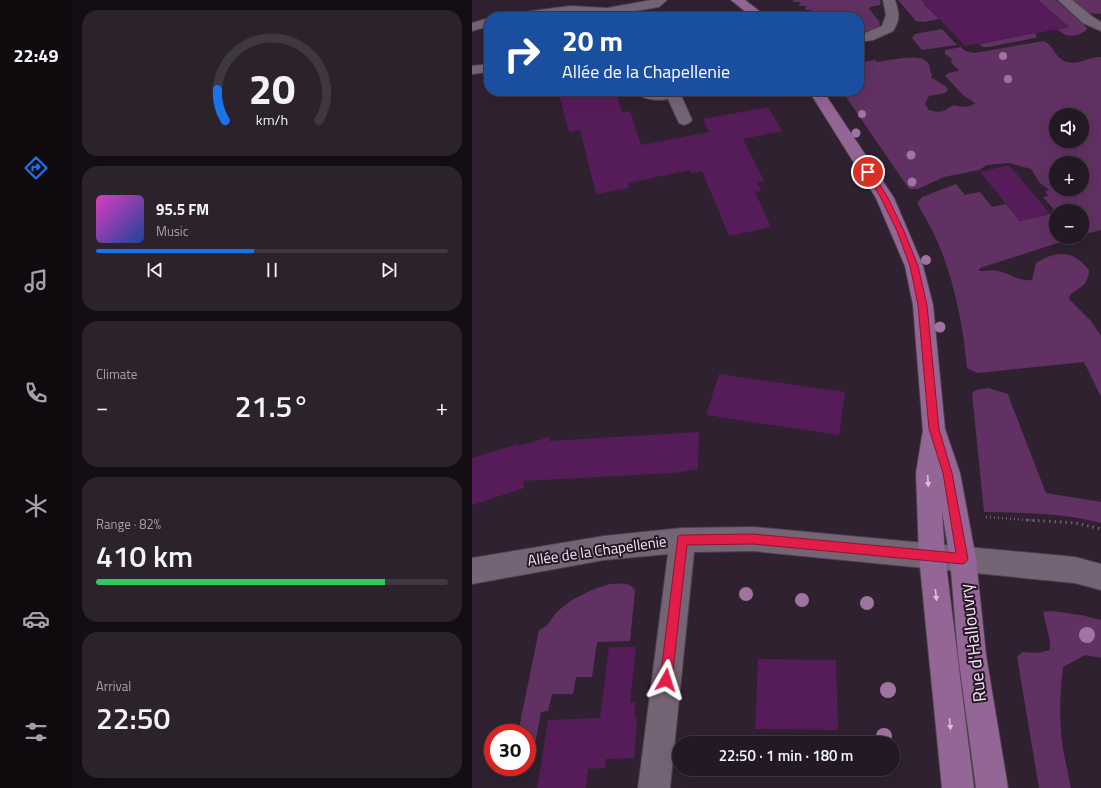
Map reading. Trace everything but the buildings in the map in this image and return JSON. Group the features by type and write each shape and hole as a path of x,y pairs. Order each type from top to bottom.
{"main road":[{"path":"731,2 738,12"},
{"path":"731,2 750,12"},
{"name":"Rue d'Hallouvry","path":"819,96 885,198 914,266 923,305 934,429 948,473 963,559 972,655 992,788"},
{"name":"Rue d'Hallouvry","path":"934,429 928,473 932,556 958,788"}],"street":[{"path":"864,37 888,28 893,15 889,0"},
{"path":"1064,0 1088,20 1101,27"},
{"path":"539,12 569,5 594,12"},
{"path":"624,12 657,7"},
{"path":"472,27 484,23"},
{"path":"472,70 484,69"},
{"path":"675,96 684,120"},
{"name":"Allée de la Chapellenie","path":"472,571 604,548 682,540 753,539 1075,570 1101,577"},
{"path":"654,788 682,540"}],"path":[{"path":"980,517 1076,522 1101,529"}],"shaded area":[{"path":"794,0 879,0 881,2 880,5 870,7 869,9 879,21 880,26 874,30 864,32 864,12 812,12 812,10 805,10 806,6 799,6 800,2 793,2"},
{"path":"898,0 930,0 924,4 939,19 924,22 916,21"},
{"path":"1038,0 1056,0 1087,28 1086,30 1075,35 1069,36 1064,34 1057,29 1069,27"},
{"path":"1070,0 1101,0 1101,14 1087,13"},
{"path":"942,29 957,45 922,50 912,38 915,34"},
{"path":"1035,33 1037,37 1035,38 989,47 983,47 979,44"},
{"path":"1044,41 1047,42 1059,57 1066,62 1071,63 1101,57 1101,230 1089,233 1089,204 1049,204 1043,197 1048,196 1045,191 1049,190 1040,183 1031,169 1009,163 987,165 979,170 944,177 918,189 909,189 845,96 864,96 864,62 875,60 877,62 903,58 917,58 928,63 932,75 931,78 946,86 948,90 945,93 929,96 925,104 929,110 940,112 954,105 962,107 971,106 975,103 963,95 945,76 948,73 959,70 951,63 952,59 945,54 945,50 961,47 965,51 975,53"},
{"path":"956,184 965,195 980,192 992,207 1006,204 1020,221 1049,214 1049,244 1054,244 980,268 979,271 998,271 1019,279 1032,280 1036,263 1051,256 1064,254 1083,263 1089,270 1087,279 1083,285 1070,295 1069,299 1091,321 1101,336 1101,397 1084,362 977,373 967,368 963,334 956,298 940,248 917,203 922,197"},
{"path":"988,388 1008,394 1046,493 1101,502 1101,523 1086,519 1057,515 984,512 972,393 976,390"},
{"path":"610,584 628,584 635,591 630,641 597,642 592,677 576,677 573,694 552,694 548,711 541,712 536,740 536,724 520,724 539,630 545,627 556,613 564,606 596,588"},
{"path":"1051,611 1081,615 1101,620 1101,658 1085,655 1063,667 1060,723 1071,788 1039,788 1017,657 1022,652 1037,653 1050,650 1050,641 1043,612"}],"route":[{"path":"666,680 682,540 753,539 963,559 948,473 934,429 923,305 914,266 885,198 868,172"}]}
